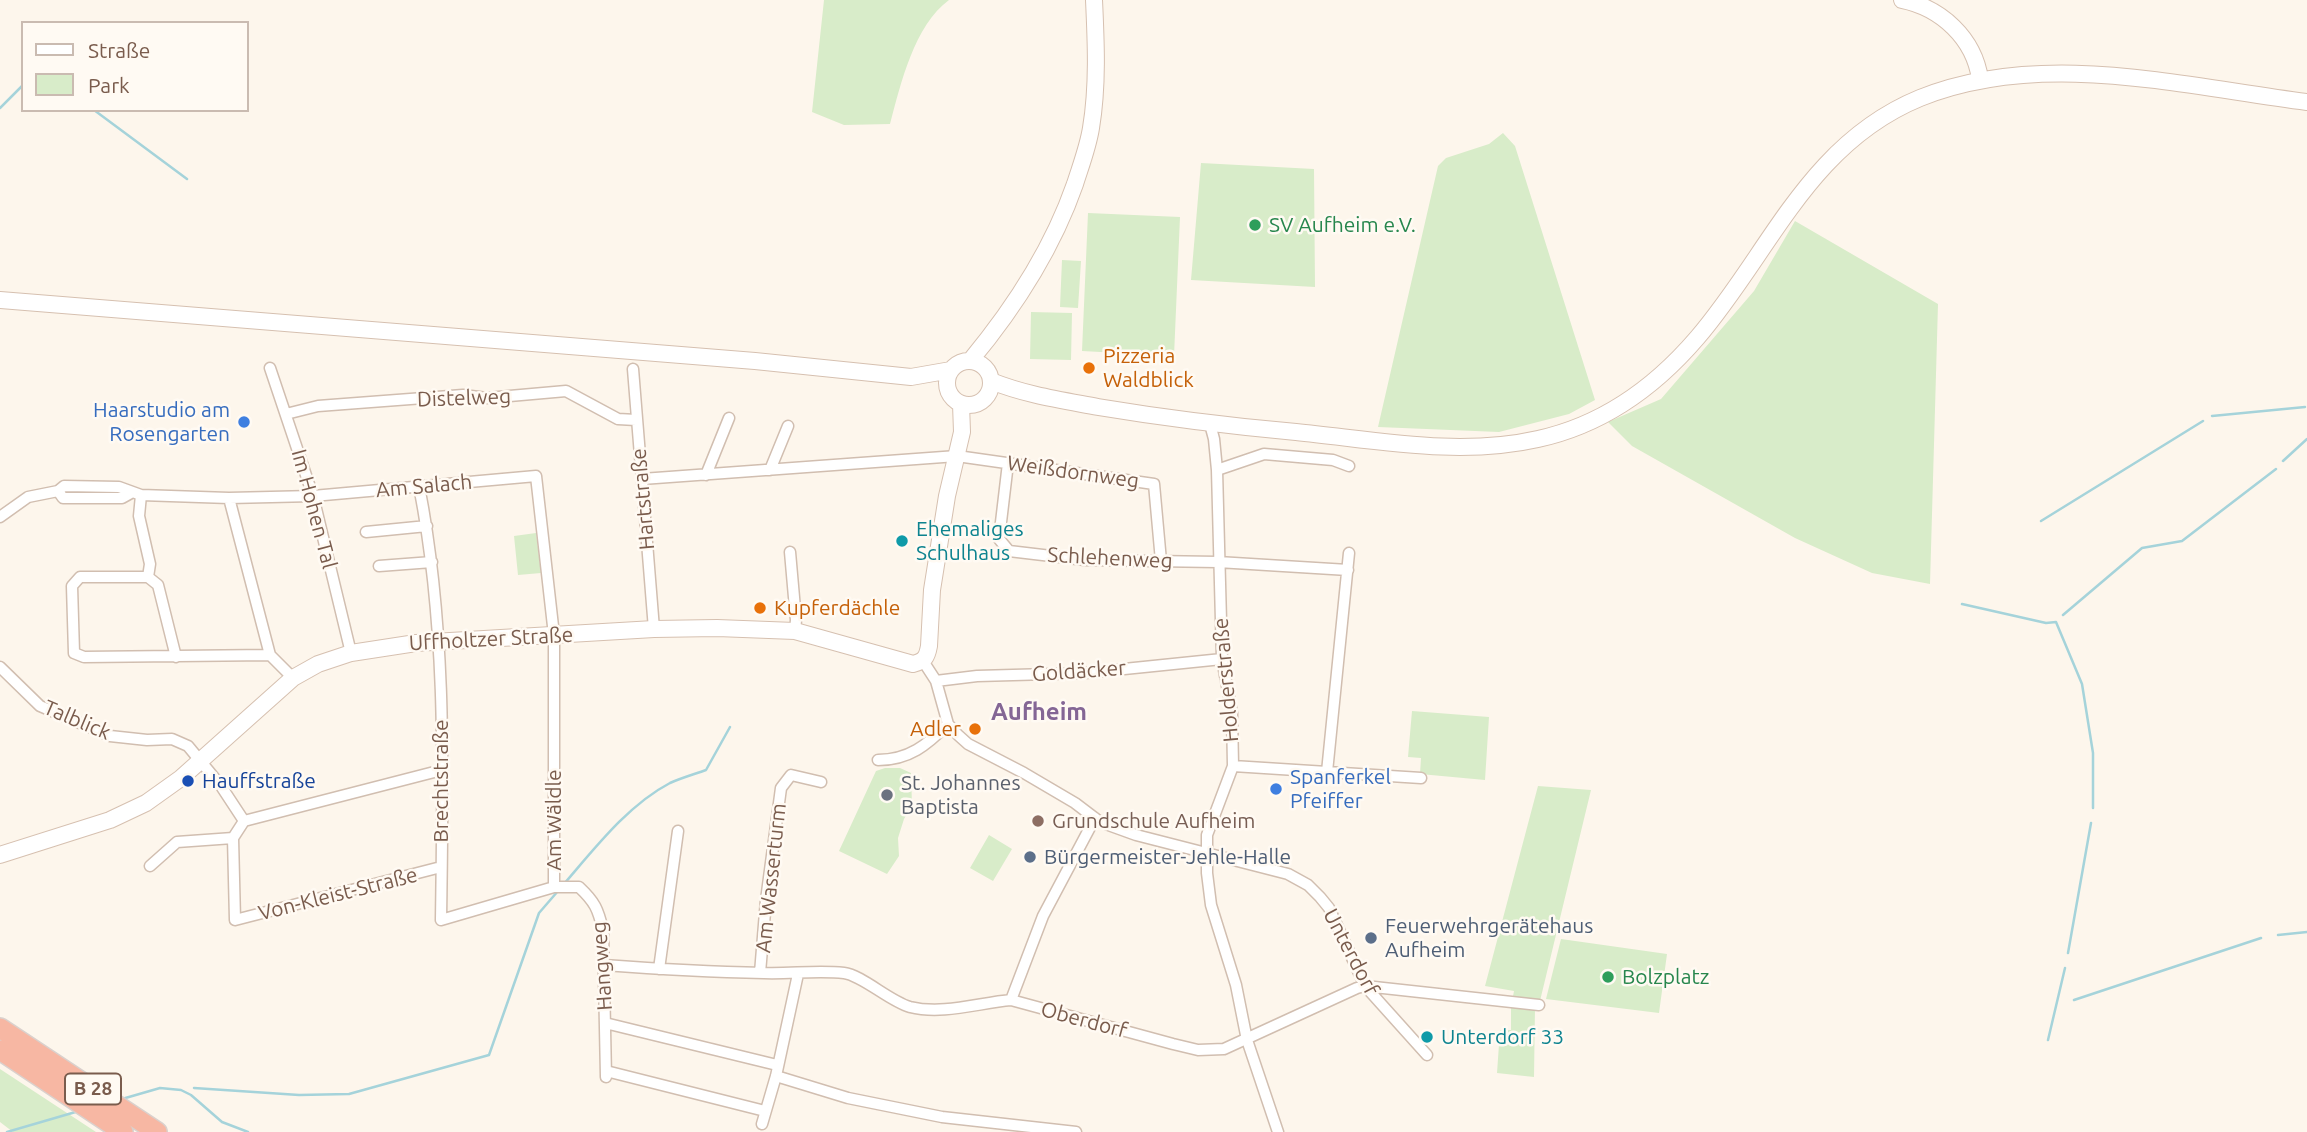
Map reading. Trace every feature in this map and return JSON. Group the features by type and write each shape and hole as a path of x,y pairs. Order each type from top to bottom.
{"highway":[{"name":"B 28","path":"0,1028 157,1132"},
{"name":"B 28","path":"0,1050 123,1132"}],"main road":[{"path":"923,661 928,655 932,590 942,523 962,432 993,335 1050,245 1064,215 1084,156 1091,128 1095,92 1094,0"},
{"path":"1902,0 1927,3 1949,23 1966,43 1978,67 1980,79"},
{"path":"911,377 948,392 978,385 1210,424 1453,448 1499,446 1541,439 1589,423 1655,382 1698,337 1806,185 1833,156 1880,120 1916,100 1980,79 2058,74 2136,78 2307,102"},
{"path":"0,300 755,361 911,377 951,370 960,363 978,385"},
{"path":"948,392 947,380 951,370"},
{"name":"Uffholtzer Straße","path":"0,855 110,820 146,803 201,761 293,678 318,664 351,653 394,645 440,641 717,628 795,631 904,662 914,664 923,661"}],"street":[{"name":"Im Hohen Tal","path":"270,368 313,496 351,653"},
{"name":"Hartstraße","path":"633,369 654,629"},
{"name":"Distelweg","path":"286,414 318,406 463,395 487,398 566,391 618,419 636,420"},
{"path":"706,475 729,418"},
{"name":"Holderstraße","path":"1210,424 1217,470 1222,659 1232,713 1233,766 1207,835 1206,853 1212,905 1236,985 1247,1040 1278,1132"},
{"path":"770,470 788,426"},
{"path":"1217,470 1264,454 1333,460 1349,466"},
{"name":"Weißdornweg","path":"642,479 957,456 1154,484 1161,561"},
{"name":"Schlehenweg","path":"1009,463 999,539 1009,551 1085,560 1219,562 1348,570"},
{"name":"Am Salach","path":"313,496 536,476"},
{"name":"Am Wäldle","path":"440,920 554,887 554,635 536,476"},
{"path":"0,517 27,497 58,491 64,486 119,487 136,494 229,498 313,496"},
{"name":"Brechtstraße","path":"419,486 432,562 440,641 440,920"},
{"path":"136,494 150,564 148,577"},
{"path":"229,498 270,655 293,678"},
{"path":"366,532 427,526"},
{"path":"790,552 795,631"},
{"path":"1327,772 1349,553"},
{"path":"379,566 432,562"},
{"path":"176,657 158,585 148,577 80,577 72,586 74,653 84,657 176,657 270,655"},
{"name":"Goldäcker","path":"936,681 977,676 1085,673 1222,659"},
{"path":"878,760 905,757 918,751 948,723 936,681 923,661"},
{"name":"Talblick","path":"0,667 40,706 110,736 146,740 172,739 188,746 201,761"},
{"name":"Unterdorf","path":"948,723 968,744 1027,775 1095,818 1136,835 1288,874 1308,885 1329,908 1365,986 1427,1055"},
{"path":"201,761 244,821"},
{"path":"1233,766 1421,778"},
{"path":"150,866 177,842 233,838 244,821 442,770"},
{"name":"Am Wasserturm","path":"760,973 781,788 791,775 821,782"},
{"path":"1011,1000 1042,916 1095,818"},
{"path":"659,969 678,831"},
{"name":"Von-Kleist-Straße","path":"233,838 235,920 442,867"},
{"name":"Hangweg","path":"554,887 579,887 593,901 603,930 606,1074 765,1111"},
{"name":"Oberdorf","path":"604,965 760,973 847,973 910,1007 959,1008 1011,1000 1195,1050 1224,1049 1365,986"},
{"path":"762,1124 798,974"},
{"path":"1365,986 1539,1005"},
{"path":"606,1023 776,1070 848,1098 942,1117 1076,1132"}],"green space":[{"path":"824,0 949,0 937,11 918,40 904,74 890,124 844,125 812,112"},
{"path":"1503,133 1515,146 1595,400 1569,414 1499,432 1378,427 1438,166 1446,158 1489,144"},
{"name":"SV Aufheim e.V.","path":"1201,163 1314,169 1315,287 1191,280"},
{"path":"1088,213 1180,217 1174,356 1082,351"},
{"path":"1795,221 1938,304 1930,584 1872,573 1795,538 1632,446 1608,422 1661,399 1754,291"},
{"path":"1062,260 1081,261 1078,308 1060,307"},
{"path":"1031,312 1072,313 1071,360 1030,359"},
{"path":"536,533 541,573 518,575 514,536"},
{"path":"1412,711 1489,717 1485,780 1420,774 1421,758 1408,757"},
{"path":"900,768 911,773 912,806 904,819 898,838 899,856 887,874 839,851 876,771"},
{"path":"1538,786 1591,790 1539,1005 1512,1002 1514,991 1485,986"},
{"path":"989,835 1012,849 993,881 970,868"},
{"name":"Bolzplatz","path":"1561,939 1667,954 1659,1013 1546,999"},
{"path":"1511,1005 1535,1007 1534,1077 1497,1073 1500,1030 1511,1030"},
{"path":"0,1069 96,1132 13,1132 0,1122"}],"waterway":[{"path":"0,108 21,87"},
{"path":"97,112 187,179"},
{"path":"2212,416 2305,407"},
{"path":"2041,521 2203,421"},
{"path":"2283,461 2307,439"},
{"path":"2063,615 2142,548 2182,541 2276,469"},
{"path":"1962,604 2046,623 2056,622 2082,684 2093,753 2093,808"},
{"path":"564,884 613,828 640,803 670,783 706,770 730,727"},
{"path":"2068,953 2091,823"},
{"path":"194,1088 299,1095 349,1094 489,1055 539,913 558,891"},
{"path":"2278,935 2307,932"},
{"path":"2074,1000 2261,938"},
{"path":"2048,1040 2065,968"},
{"path":"122,1099 160,1088 181,1090 191,1095 222,1122 248,1132"},
{"path":"7,1132 79,1111"}],"place":[{"name":"SV Aufheim e.V.","path":"1255,225"},
{"name":"Pizzeria Waldblick","path":"1089,368"},
{"name":"Haarstudio am Rosengarten","path":"244,422"},
{"name":"Ehemaliges Schulhaus","path":"902,541"},
{"name":"Kupferdächle","path":"760,608"},
{"name":"Adler","path":"975,729"},
{"name":"Hauffstraße","path":"188,781"},
{"name":"Spanferkel Pfeiffer","path":"1276,789"},
{"name":"St. Johannes Baptista","path":"887,795"},
{"name":"Grundschule Aufheim","path":"1038,821"},
{"name":"Bürgermeister-Jehle-Halle","path":"1030,857"},
{"name":"Feuerwehrgerätehaus Aufheim","path":"1371,938"},
{"name":"Bolzplatz","path":"1608,977"},
{"name":"Unterdorf 33","path":"1427,1037"}],"district":[{"name":"Aufheim","path":"1039,712"}]}
